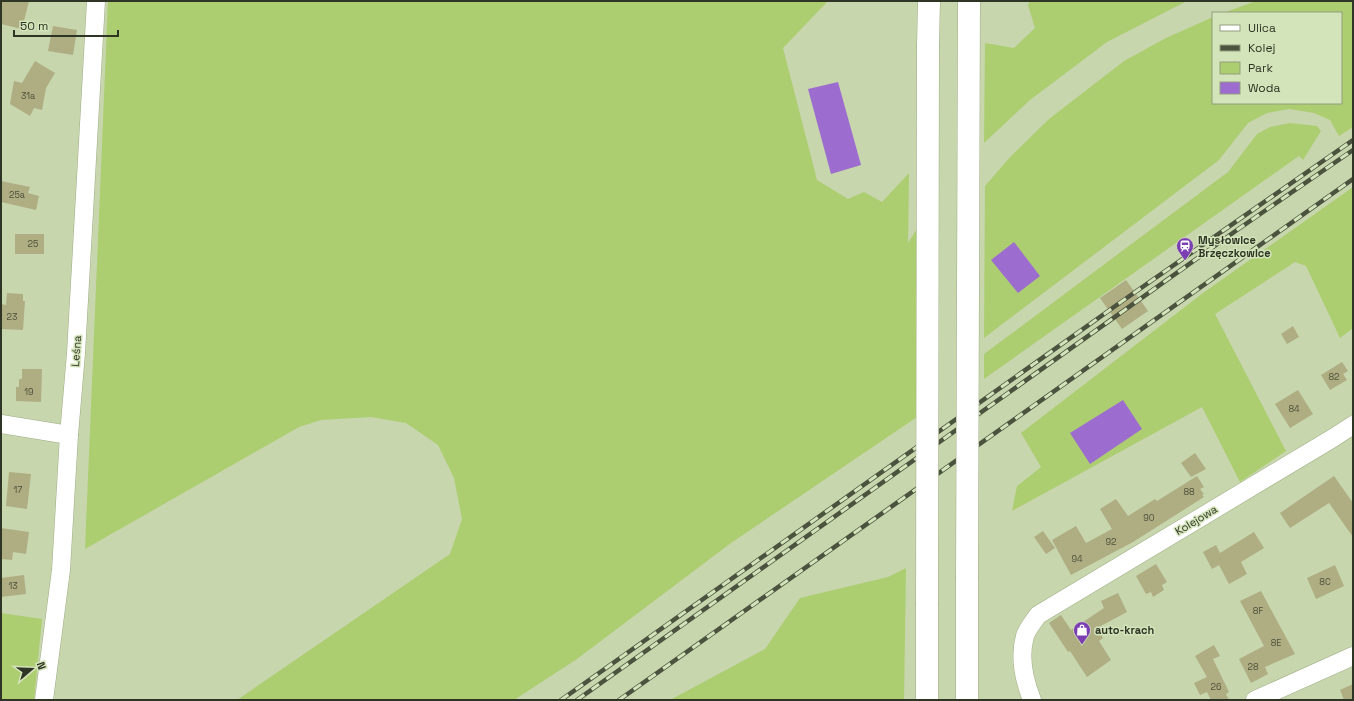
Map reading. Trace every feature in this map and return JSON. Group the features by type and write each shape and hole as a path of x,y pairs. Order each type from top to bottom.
{"highway":[{"path":"927,700 929,1"},
{"path":"967,700 968,1"}],"street":[{"name":"Leśna","path":"44,700 61,570 69,435 76,353 96,1"},
{"path":"1,424 69,435"},
{"name":"Kolejowa","path":"1032,700 1027,688 1022,659 1025,635 1038,615 1353,425"},
{"path":"1255,700 1353,656"}],"green space":[{"path":"108,1 828,1 783,48 817,180 848,199 864,192 882,202 909,173 908,243 920,224 920,415 731,543 577,659 514,700 237,700 450,554 462,519 454,478 438,445 406,423 371,417 321,420 299,427 85,549"},
{"path":"1030,1 1187,1 1107,42 1030,100 984,143 985,43 1014,48 1035,28 1028,5"},
{"path":"1256,1 1353,1 1353,127 1339,136 1330,120 1314,113 1289,109 1267,113 1248,123 1219,160 984,338 985,186 1011,156 1049,119 1124,61 1166,38 1212,17 1212,104 1342,104 1342,12 1226,12"},
{"path":"1290,123 1317,126 1321,131 1303,160 1299,156 984,379 984,354 1228,172 1257,134 1270,127"},
{"path":"1353,187 1353,328 1340,338 1306,266 1295,262 1215,314 1286,451 1240,482 1202,407 1012,511 1017,486 1041,467 1021,433 1203,293"},
{"path":"906,568 904,700 670,700 765,649 800,598 888,577"},
{"path":"1,613 42,619 34,700 1,700"}],"water":[{"path":"838,82 861,165 831,174 808,89"},
{"path":"1014,242 1040,276 1018,293 991,260"},
{"path":"1123,400 1142,429 1090,464 1070,433"}],"building":[{"path":"1,1 29,1 22,29 1,24"},
{"path":"53,26 77,30 73,55 48,51"},
{"path":"35,61 55,73 46,88 42,110 34,108 30,116 10,104 14,81 22,83"},
{"path":"1,181 30,187 28,193 39,196 36,210 1,202"},
{"path":"15,234 44,234 44,254 15,254"},
{"path":"1126,280 1148,311 1122,329 1100,298"},
{"path":"7,293 23,294 23,301 25,301 23,330 1,329 1,304 6,305"},
{"path":"1293,326 1299,337 1287,344 1281,334"},
{"path":"1342,362 1348,371 1343,374 1347,380 1330,390 1321,375"},
{"path":"22,369 42,369 41,402 16,401 16,387 19,387 19,379 22,379"},
{"path":"1298,390 1313,414 1290,428 1275,404"},
{"path":"1195,453 1206,469 1191,477 1181,463"},
{"path":"9,472 31,474 27,509 6,506"},
{"path":"1197,476 1204,487 1200,489 1204,494 1202,495 1204,497 1133,542 1071,575 1052,540 1076,526 1086,543 1112,529 1100,509 1116,499 1128,516 1155,499 1157,501"},
{"path":"1334,476 1353,503 1353,537 1329,503 1290,528 1280,513"},
{"path":"1,528 29,532 26,554 13,552 12,560 1,559"},
{"path":"1043,531 1055,548 1046,554 1034,537"},
{"path":"1254,532 1264,548 1241,562 1247,574 1229,584 1219,565 1212,569 1203,552 1216,545 1220,553"},
{"path":"1156,564 1167,582 1162,585 1164,590 1153,597 1151,592 1146,594 1136,576"},
{"path":"1335,565 1344,586 1316,599 1307,578"},
{"path":"24,575 26,594 1,597 1,578"},
{"path":"1261,591 1295,654 1265,667 1268,674 1251,683 1239,659 1264,646 1240,601"},
{"name":"auto-krach","path":"1118,593 1127,612 1097,628 1103,638 1099,641 1111,660 1087,677 1049,623 1061,615 1071,630 1104,608 1101,601"},
{"path":"1214,645 1220,656 1213,659 1229,692 1226,694 1229,700 1211,700 1207,692 1200,695 1194,683 1207,677 1195,656"},
{"path":"1353,684 1353,700 1344,700 1340,690"}],"railway":[{"path":"561,700 1121,302 1353,140"},
{"path":"577,700 1237,230 1353,150"},
{"path":"619,700 1353,179"}],"place":[{"name":"Mysłowice Brzęczkowice","path":"1185,261"},
{"name":"auto-krach","path":"1082,645"}]}
